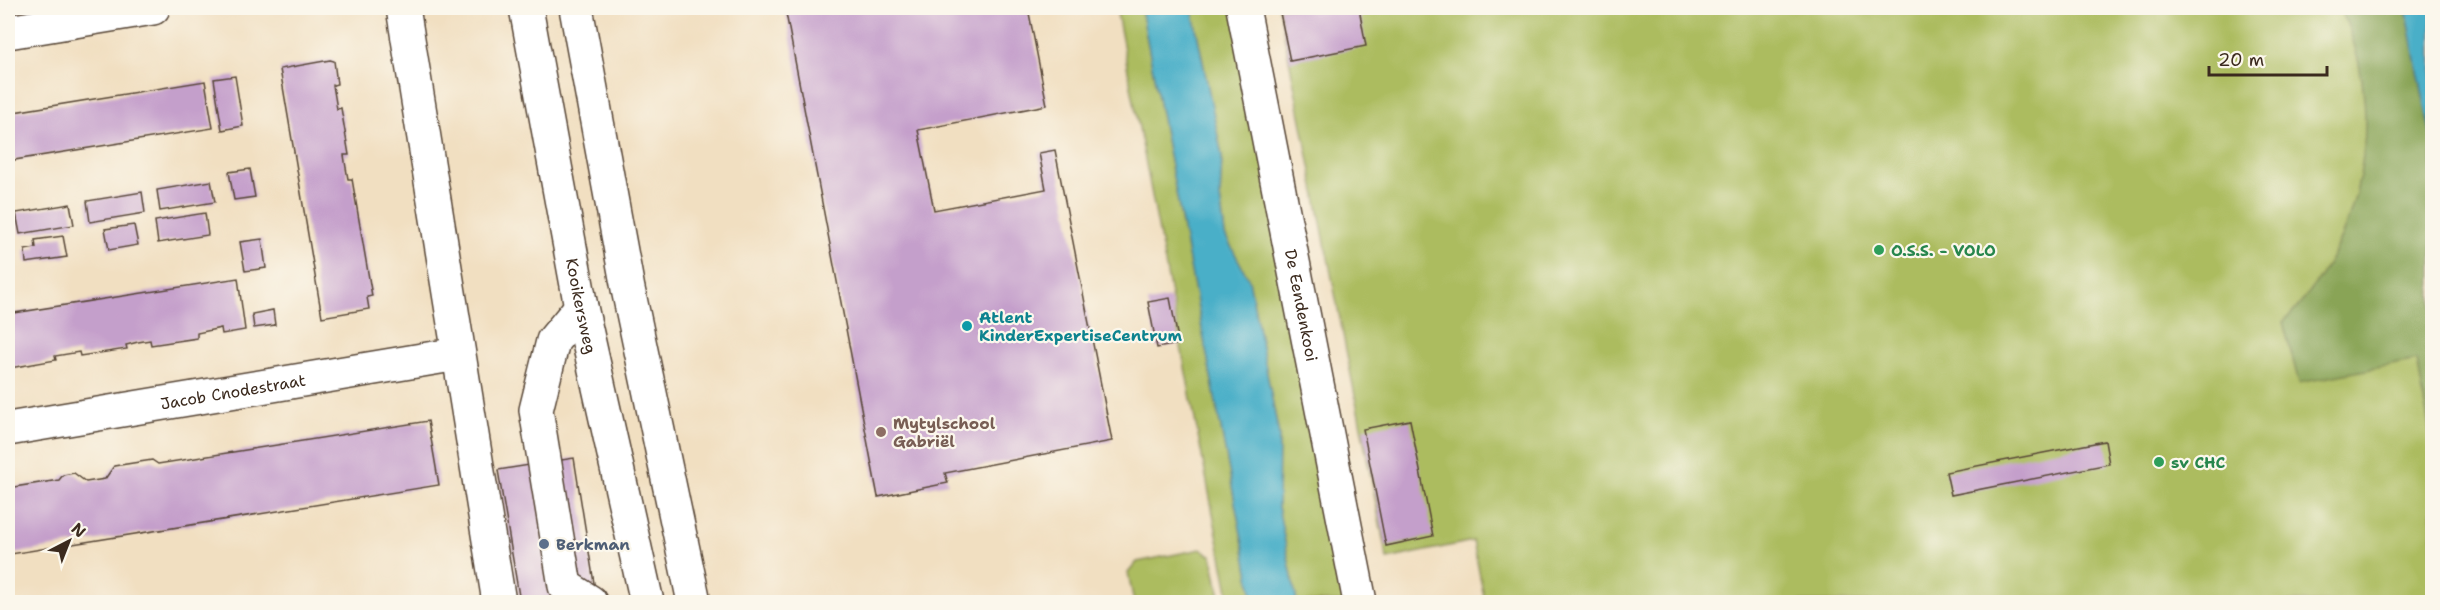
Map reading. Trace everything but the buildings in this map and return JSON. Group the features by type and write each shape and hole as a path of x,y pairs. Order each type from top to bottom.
{"street":[{"path":"8,32 153,8"},
{"path":"403,8 499,603"},
{"name":"Kooikersweg","path":"526,8 581,307 647,603"},
{"path":"576,8 628,289 694,603"},
{"name":"De Eendenkooi","path":"1243,8 1360,603"},
{"path":"581,307 553,341 536,411 565,586 590,603"},
{"name":"Jacob Cnodestraat","path":"8,429 458,354"}],"green space":[{"path":"1116,8 1141,8 1254,602 1230,602"},
{"path":"1192,8 1233,8 1350,602 1297,602 1278,507 1279,435 1249,280 1225,235 1220,197 1222,156"},
{"name":"O.S.S. - VOLO","path":"1279,8 2406,8 2432,142 2432,602 1485,602 1473,541 1387,559"},
{"path":"2340,8 2406,8 2432,142 2432,444 2417,360 2299,383 2283,322 2311,290 2333,254 2350,215 2360,174 2365,132 2363,89 2355,48"},
{"path":"1201,549 1212,556 1221,602 1134,602 1128,573 1137,562"}],"water":[{"path":"1141,8 1192,8 1222,156 1220,197 1225,235 1249,280 1279,435 1278,507 1297,602 1254,602"},
{"path":"2406,8 2432,8 2432,142"}],"place":[{"name":"O.S.S. - VOLO","path":"1879,250"},
{"name":"Atlent KinderExpertiseCentrum","path":"967,326"},
{"name":"Mytylschool Gabriël","path":"881,432"},
{"name":"sv CHC","path":"2159,462"},
{"name":"Berkman","path":"544,544"}]}
